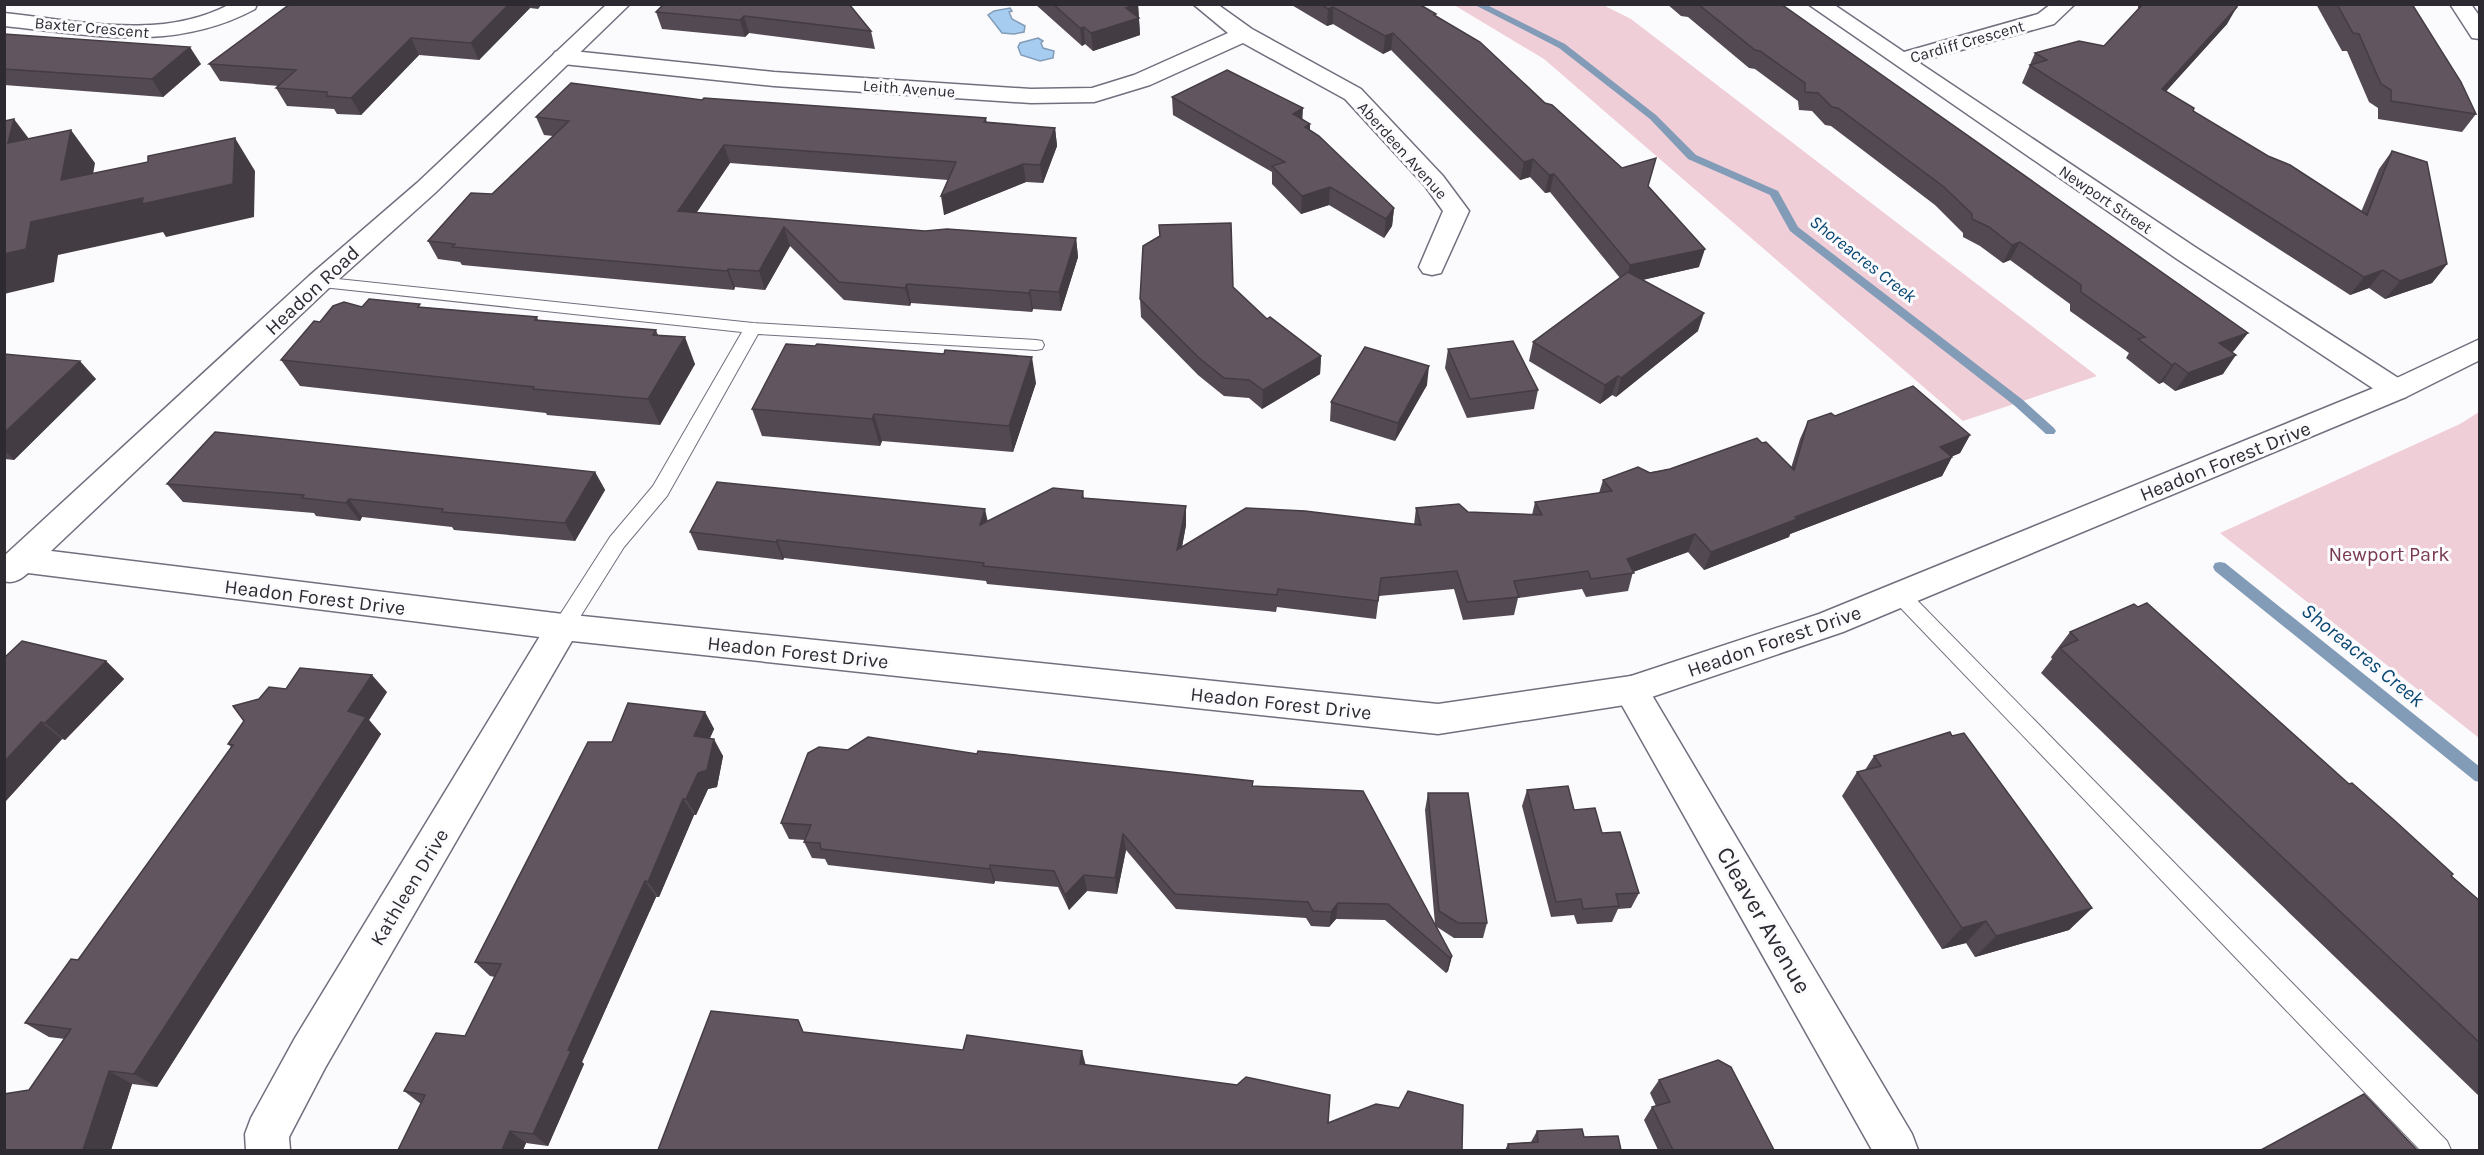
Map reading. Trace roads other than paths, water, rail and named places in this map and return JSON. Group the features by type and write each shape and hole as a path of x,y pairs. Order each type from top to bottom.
{"street":[{"name":"Baxter Crescent","path":"4,19 152,33 196,27 246,4"},
{"name":"Headon Road","path":"13,568 319,282 426,188 620,4"},
{"name":"Aberdeen Avenue","path":"1203,4 1244,34 1353,94 1434,181 1456,211 1432,267"},
{"name":"Newport Street","path":"1818,4 2186,253 2396,390"},
{"name":"Cardiff Crescent","path":"1900,60 2046,19 2066,4"},
{"path":"2460,4 2480,33"},
{"name":"Leith Avenue","path":"563,57 786,80 1031,96 1094,95 1142,80 1244,34"},
{"name":"Headon Forest Drive","path":"13,568 1438,719 1631,690 1831,623 2396,390 2480,348"},
{"name":"Kathleen Drive","path":"268,1150 267,1134 310,1053 563,627"},
{"name":"Cleaver Avenue","path":"1631,690 1896,1150"}],"lane":[{"path":"319,282 753,328 1036,345"},
{"path":"563,627 617,542 660,491 753,328"},
{"path":"1900,595 2438,1150"}],"water":[{"path":"1010,8 1012,19 1025,26 1024,32 1002,33 988,15 994,11"},
{"path":"1038,38 1043,41 1041,43 1043,48 1054,51 1053,58 1040,61 1021,55 1018,47 1020,43"}],"waterway":[{"name":"Shoreacres Creek","path":"1477,4 1562,46 1653,117 1692,157 1774,193 1794,229 2019,403 2050,431"},
{"name":"Shoreacres Creek","path":"2220,567 2480,776"}],"park label":[{"name":"Newport Park","path":"2389,554"}]}
